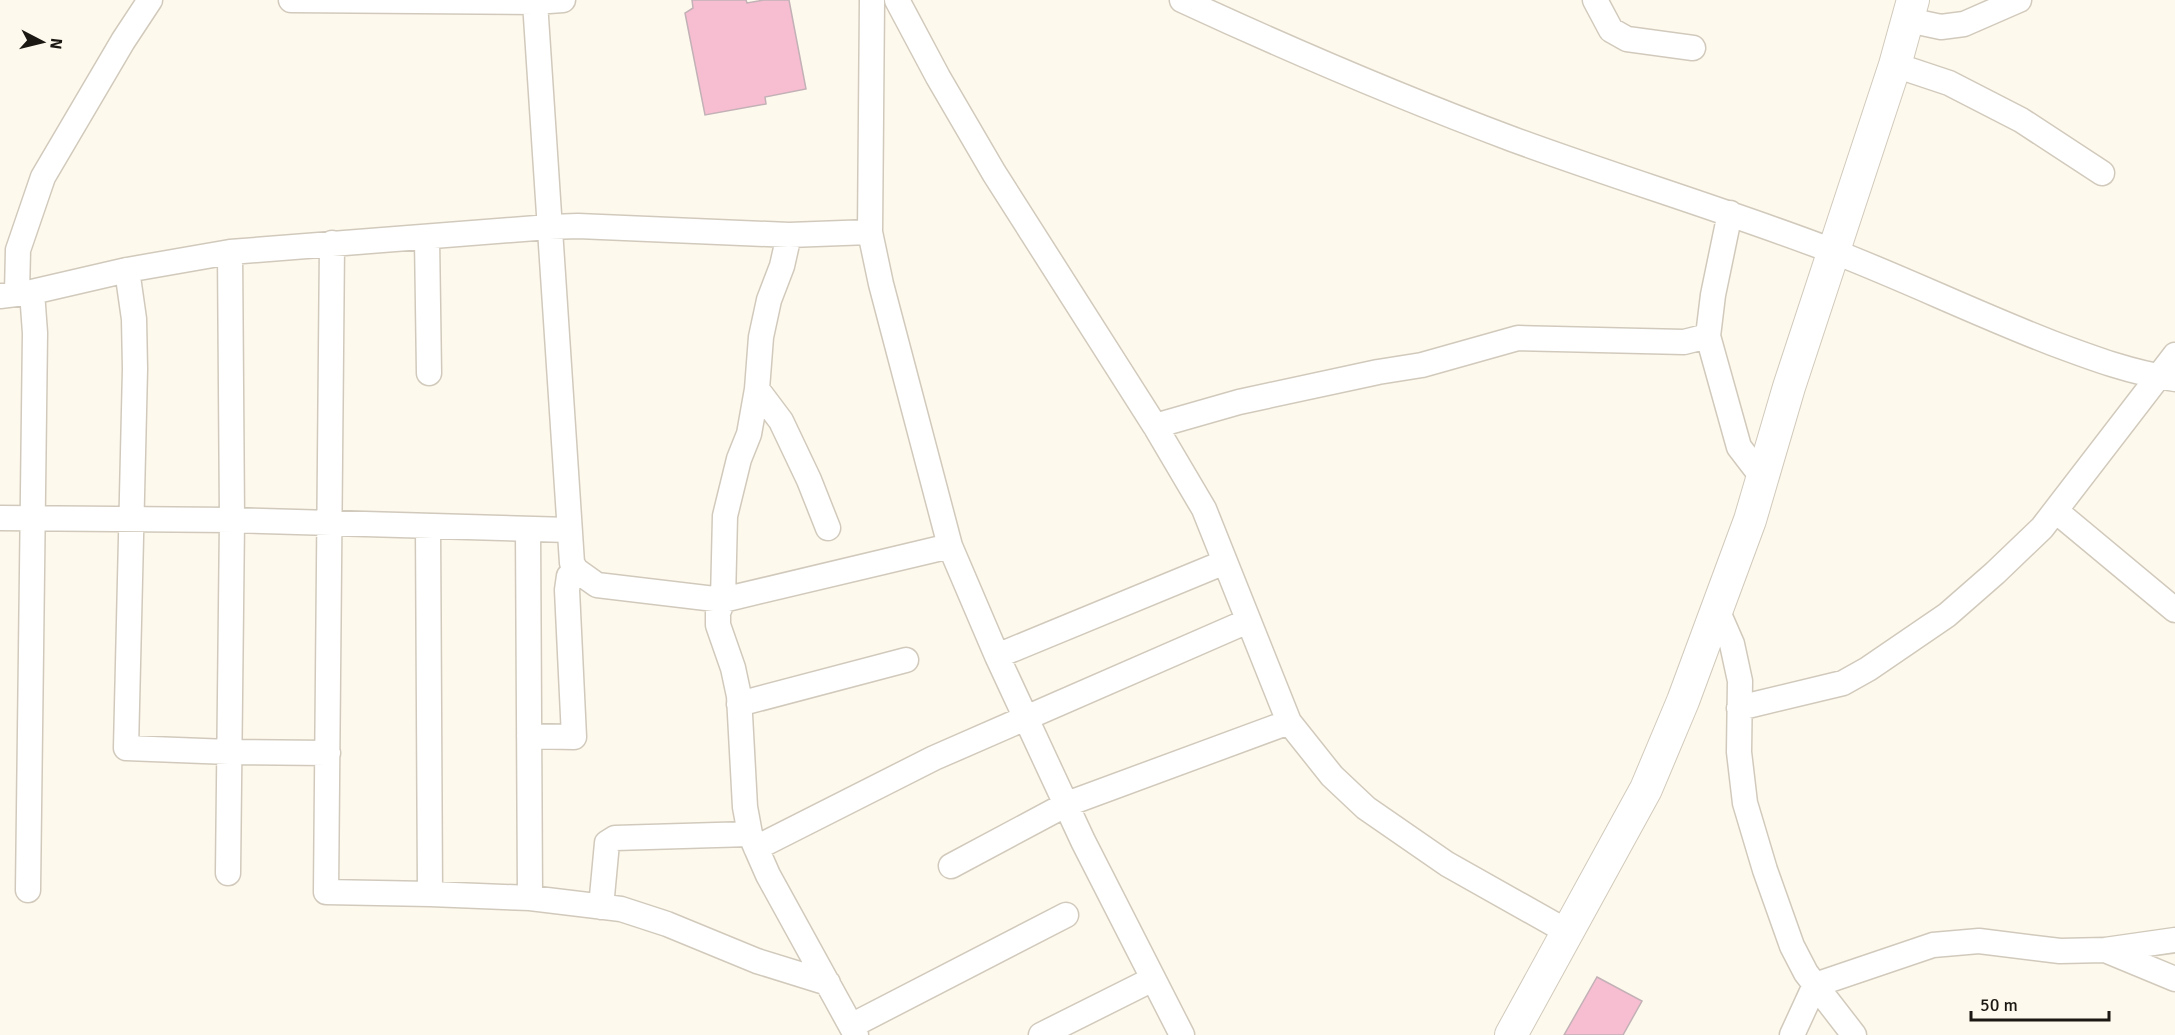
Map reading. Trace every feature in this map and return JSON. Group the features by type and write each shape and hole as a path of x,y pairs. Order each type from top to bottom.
{"main road":[{"path":"1510,1035 1646,789 1718,612 1750,520 1833,251 1911,10"}],"street":[{"path":"28,890 35,333 16,294 18,250 44,177 123,41 150,0"},
{"path":"291,0 535,2 563,0"},
{"path":"872,0 870,232 881,284 923,436 950,546 997,656 1067,804 1182,1035"},
{"path":"897,0 938,77 994,173 1155,426 1204,509 1289,722 1332,776 1366,807 1447,864 1566,931"},
{"path":"1182,0 1278,45 1512,139 1730,213 1833,251 2095,359 2166,378"},
{"path":"1595,0 1611,30 1627,39 1693,48"},
{"path":"1911,10 1941,27 1964,24 2019,0"},
{"path":"535,2 569,530 572,563 576,570 597,585 723,600 950,546"},
{"path":"1895,65 1949,83 2021,120 2102,173"},
{"path":"1730,213 1713,295 1708,336 1739,447 1762,477"},
{"path":"16,294 127,270 230,252 549,227 578,226 789,235 870,232"},
{"path":"789,235 782,266 769,300 761,337 758,389 749,434 739,459 725,516 723,600 718,613 718,625 733,668 739,704 745,807 753,841 768,875 854,1031 1066,915"},
{"path":"427,238 429,373"},
{"path":"332,243 326,892 530,898 621,909 667,924 758,962 828,983"},
{"path":"228,873 232,520 230,252"},
{"path":"127,270 134,320 133,519 126,748 328,753"},
{"path":"1155,426 1239,402 1378,372 1422,365 1518,338 1684,342 1708,336"},
{"path":"1739,708 1843,683 1868,669 1947,615 2042,528 2166,378 2175,355"},
{"path":"758,389 781,421 809,480 828,528"},
{"path":"2056,511 2175,610"},
{"path":"0,518 232,520 569,530"},
{"path":"428,526 430,894"},
{"path":"528,529 530,898"},
{"path":"997,656 1225,562"},
{"path":"529,736 574,737 567,590 569,576 576,570"},
{"path":"1718,612 1732,644 1740,681 1739,752 1745,803 1765,870 1792,946 1806,974 1854,1035"},
{"path":"601,907 607,843 615,838 753,841 849,803 934,758 1248,621"},
{"path":"739,704 906,660"},
{"path":"951,866 1067,804 1289,722"},
{"path":"1792,1035 1815,985 1933,945 1979,941 2060,951 2106,950 2175,940"},
{"path":"2106,950 2175,980"},
{"path":"1041,1035 1153,979"}],"building":[{"path":"692,0 746,0 747,3 789,0 806,89 765,97 766,104 705,115 685,13 693,8"},
{"path":"1597,977 1642,1001 1623,1035 1564,1035"}]}
